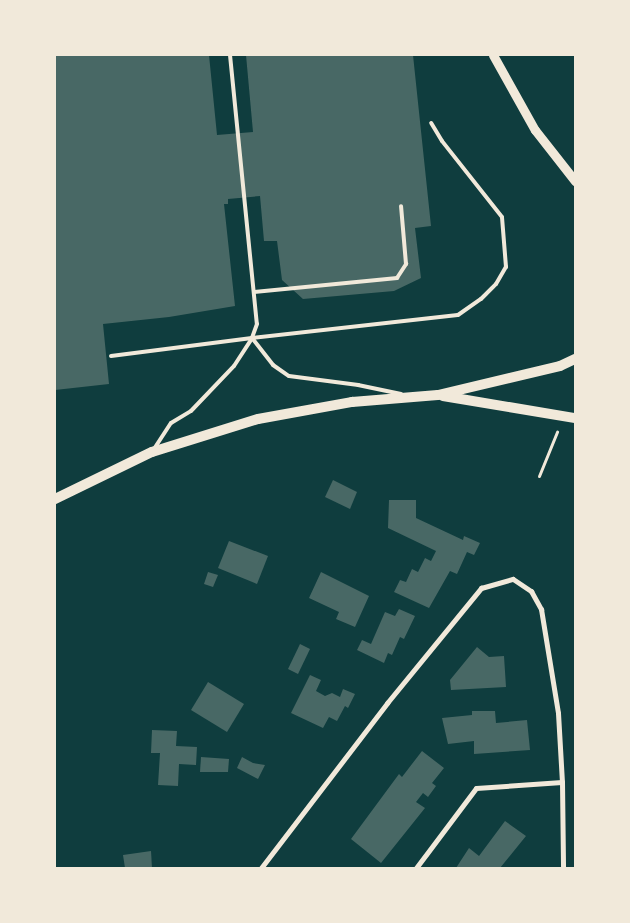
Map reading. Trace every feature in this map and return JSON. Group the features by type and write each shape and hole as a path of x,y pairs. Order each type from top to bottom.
{"main road":[{"path":"55,499 152,452 258,419 352,402 438,395 560,366 575,359"},
{"path":"438,395 575,418"}],"street":[{"path":"493,55 535,130 575,180"},
{"path":"261,868 387,703 481,588 513,579 531,591 541,609 558,713 562,782 563,868"},
{"path":"416,868 476,788 562,782"}],"lane":[{"path":"152,452 171,423 191,411 228,372 252,338 257,324 230,55"},
{"path":"111,356 458,315 481,299 496,284 506,267 502,217 442,141 432,123"},
{"path":"254,292 397,278 406,264 401,206"},
{"path":"252,338 273,365 288,376 358,385 413,397"}],"path":[{"path":"539,476 564,415"}],"building":[{"path":"55,55 209,55 217,135 253,132 246,55 413,55 431,226 415,228 421,278 394,291 303,299 282,280 277,241 264,241 260,196 228,199 228,204 224,204 235,306 169,317 103,324 109,384 55,390"},
{"path":"333,480 357,492 350,509 325,497"},
{"path":"389,500 416,500 416,518 463,540 464,536 480,543 474,555 467,552 457,574 450,571 429,608 394,592 400,580 406,582 412,569 418,572 425,558 431,561 436,551 388,528"},
{"path":"229,541 268,556 257,584 218,568"},
{"path":"208,572 218,575 213,587 204,584"},
{"path":"321,572 369,596 355,627 336,619 339,612 309,598"},
{"path":"399,609 415,616 404,639 400,637 392,655 388,653 384,663 357,650 362,640 371,644 385,612 395,616"},
{"path":"300,644 310,649 298,674 288,669"},
{"path":"477,647 489,657 504,656 506,687 451,690 450,680"},
{"path":"310,675 321,680 316,691 325,696 332,693 340,697 343,689 355,694 348,708 345,706 337,721 329,717 323,728 291,713"},
{"path":"208,682 244,704 227,732 191,710"},
{"path":"472,711 495,711 496,723 527,720 530,750 474,754 474,741 448,744 442,718 472,715"},
{"path":"152,730 177,731 176,746 197,747 196,765 179,764 178,786 158,785 160,753 151,753"},
{"path":"422,751 444,768 432,783 436,786 428,797 423,793 416,802 425,808 381,863 351,839 399,774 402,777"},
{"path":"201,757 229,759 228,772 200,772"},
{"path":"242,757 253,763 265,765 258,779 237,768"},
{"path":"505,821 526,836 500,868 456,868 469,848 479,856"},
{"path":"151,851 152,868 125,868 123,855"}]}
